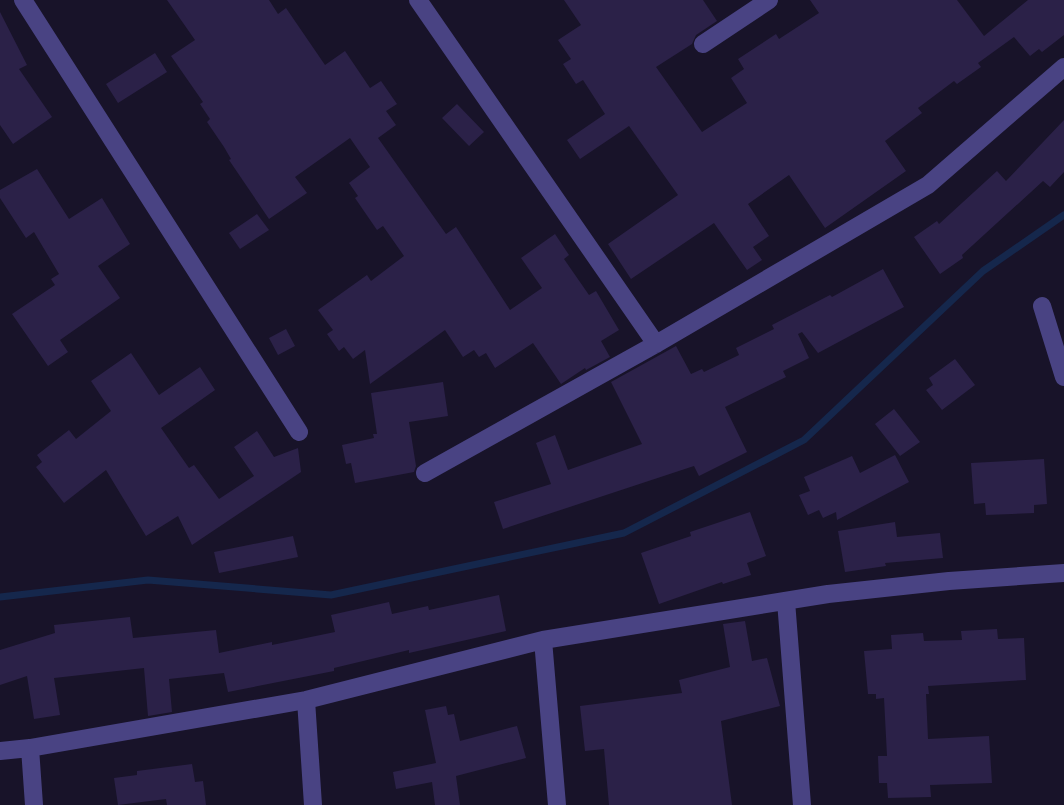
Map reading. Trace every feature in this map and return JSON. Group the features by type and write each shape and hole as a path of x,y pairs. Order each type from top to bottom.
{"street":[{"path":"23,0 299,432"},
{"path":"418,0 656,344"},
{"path":"703,44 769,0"},
{"path":"425,473 656,344 928,185 1064,67"},
{"path":"1042,306 1064,377"},
{"path":"0,751 306,700 543,640 828,594 1064,572"},
{"path":"786,601 802,805"},
{"path":"543,640 557,805"},
{"path":"306,700 313,805"},
{"path":"30,748 34,805"}],"building":[{"path":"167,0 269,0 278,14 286,8 325,65 345,51 370,88 381,81 397,104 386,111 396,125 378,138 446,234 456,227 510,310 542,288 521,258 555,234 569,255 564,259 589,295 596,291 619,330 601,341 610,357 586,370 585,368 561,384 533,343 495,368 486,353 479,357 474,350 463,357 445,330 370,384 365,350 353,359 344,347 339,351 327,334 333,330 318,310 367,275 371,281 404,256 383,226 377,230 355,198 358,196 349,183 370,167 350,138 295,177 307,193 269,219 229,160 231,159 207,122 210,119 200,104 203,102 171,56 195,40"},
{"path":"564,0 703,0 717,21 696,35 692,44 656,67 702,132 747,103 731,78 744,69 738,59 776,34 779,39 819,13 810,0 957,0 984,36 1028,0 1064,0 1064,35 1042,52 1039,49 1030,56 1014,37 978,63 981,67 957,84 954,81 918,108 922,113 885,141 906,171 825,228 789,175 748,204 769,236 753,247 762,260 747,270 714,223 631,279 608,244 678,195 629,126 580,159 567,140 605,114 583,80 576,84 563,64 571,59 558,40 581,25"},
{"path":"0,12 27,65 19,69 52,117 13,144 0,125"},
{"path":"155,53 167,72 118,103 106,84"},
{"path":"457,104 484,132 469,146 442,118"},
{"path":"1064,120 1064,172 1050,187 1043,181 962,255 963,258 940,274 914,237 937,221 939,224 997,171 1006,181"},
{"path":"37,169 69,219 102,198 130,244 98,266 120,298 60,340 68,352 48,366 12,314 55,285 51,279 59,274 34,232 26,238 0,198 0,190"},
{"path":"257,214 269,230 240,249 229,233"},
{"path":"883,269 904,307 818,353 802,332 798,334 809,358 783,371 786,377 725,407 747,452 699,476 694,466 503,529 494,502 551,484 536,443 555,435 568,470 642,444 611,382 676,346 691,374 702,369 704,372 739,355 736,348 774,329 772,325"},
{"path":"286,329 295,346 278,355 269,338"},
{"path":"131,353 159,395 200,367 215,390 161,428 189,468 194,465 219,499 254,476 234,447 257,431 274,457 298,448 301,472 192,545 178,516 146,536 106,470 64,503 36,467 42,462 37,455 69,430 76,439 111,411 91,381"},
{"path":"955,359 975,385 942,410 926,390 933,385 929,378"},
{"path":"443,382 448,416 409,422 416,466 414,472 355,483 351,463 346,464 342,445 374,438 373,434 377,434 371,393"},
{"path":"894,409 920,442 900,456 875,424"},
{"path":"895,455 909,482 837,520 836,512 823,518 819,510 808,515 799,495 810,491 804,477 852,456 860,473"},
{"path":"1044,459 1047,504 1034,505 1034,513 986,515 985,503 974,504 971,463"},
{"path":"750,512 766,556 747,563 751,575 659,604 641,553 691,536 690,532"},
{"path":"895,522 897,537 940,533 943,558 885,563 886,566 845,572 838,531"},
{"path":"293,536 298,557 219,573 214,552"},
{"path":"499,595 506,631 409,653 409,650 334,668 334,671 228,692 224,673 169,679 172,712 148,716 144,668 54,678 60,715 34,719 27,676 0,685 0,650 55,633 54,625 130,617 133,638 216,630 219,653 335,632 331,615 389,602 392,614 428,606 429,610"},
{"path":"745,621 752,661 767,658 780,706 721,721 732,805 609,805 604,749 585,751 580,706 682,693 679,680 730,667 723,624"},
{"path":"997,629 998,639 1024,638 1026,680 928,686 929,694 926,694 928,739 989,736 992,783 930,785 931,797 888,798 887,783 879,783 878,756 887,756 884,698 876,699 876,694 868,694 864,651 892,649 891,635 923,633 924,641 962,640 961,631"},
{"path":"446,706 448,715 454,714 460,741 517,726 526,758 456,776 460,805 435,805 432,782 396,789 393,772 436,763 425,710"},
{"path":"192,764 195,782 203,781 206,805 167,805 166,799 118,805 114,778 137,775 137,771"}],"waterway":[{"path":"0,597 148,580 331,595 624,533 804,440 983,271 1064,215"}]}
